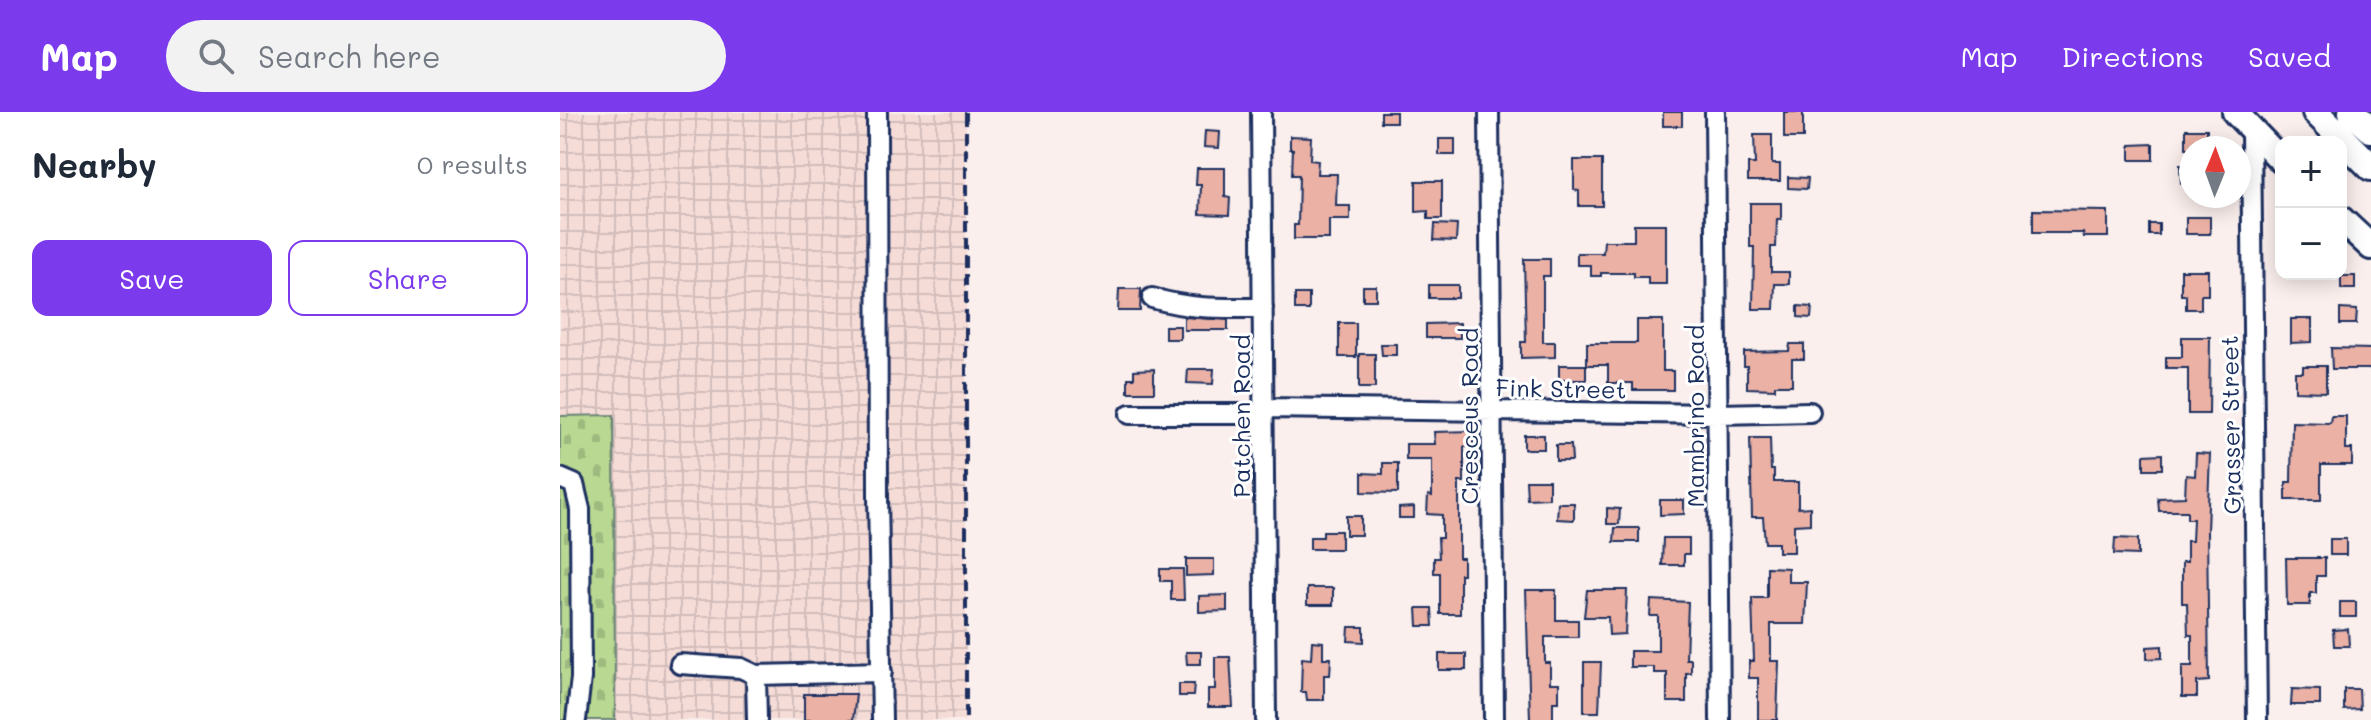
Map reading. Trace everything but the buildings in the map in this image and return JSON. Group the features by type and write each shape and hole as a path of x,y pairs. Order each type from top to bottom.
{"highway":[{"path":"2316,112 2371,167"},
{"path":"2352,112 2371,129"}],"main road":[{"path":"2243,121 2275,154"},
{"path":"2347,225 2371,247"}],"street":[{"path":"877,112 882,720"},
{"name":"Patchen Road","path":"1261,112 1266,720"},
{"name":"Cresceus Road","path":"1489,112 1494,720"},
{"name":"Mambrino Road","path":"1715,112 1720,720"},
{"name":"Grasser Street","path":"2243,121 2257,720"},
{"path":"1152,298 1183,307 1263,308"},
{"name":"Fink Street","path":"1130,414 1264,411 1810,412"},
{"path":"560,478 574,484 579,494 580,650 576,720"},
{"path":"560,651 580,650"},
{"path":"680,664 741,668 756,675 882,672"},
{"path":"756,675 757,720"}],"shaded area":[{"path":"560,112 966,112 966,720 615,720 614,415 560,416"}],"green space":[{"path":"614,415 615,720 560,720 560,416"}],"railway":[{"path":"966,112 966,720"}]}
